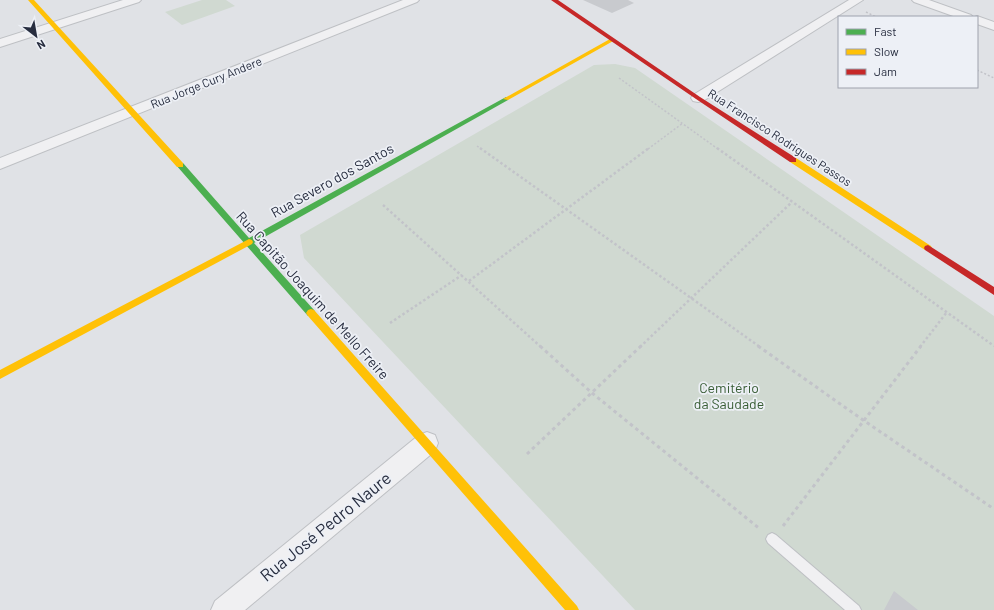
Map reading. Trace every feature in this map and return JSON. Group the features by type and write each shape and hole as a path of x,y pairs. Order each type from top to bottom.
{"street":[{"name":"Rua Capitão Joaquim de Mello Freire","path":"31,0 132,111 574,610"},
{"path":"0,43 135,0"},
{"name":"Rua Jorge Cury Andere","path":"0,164 413,0"},
{"name":"Rua Francisco Rodrigues Passos","path":"554,0 698,98 992,287"},
{"path":"698,98 857,0"},
{"path":"918,0 965,16"},
{"path":"978,20 994,26"},
{"name":"Rua Severo dos Santos","path":"0,374 248,242 612,40"},
{"name":"Rua José Pedro Naure","path":"224,610 426,443"}],"lane":[{"path":"772,539 854,610"}],"path":[{"path":"978,70 994,78"},
{"path":"619,78 994,346"},
{"path":"469,282 683,123"},
{"path":"477,146 864,420 994,509"},
{"path":"527,454 792,202"},
{"path":"382,205 592,392 772,539 947,312"},
{"path":"390,323 462,276"}],"green space":[{"path":"202,0 226,0 235,6 182,25 165,12"},
{"name":"Cemitério da Saudade","path":"615,64 635,68 994,316 994,610 635,610 304,258 300,235 594,65"}],"building":[{"path":"583,0 628,0 634,3 612,13"},
{"path":"894,591 918,610 884,610"}],"traffic: fast":[{"path":"249,242 506,99"},
{"path":"180,165 311,313"}],"traffic: slow":[{"path":"31,0 180,165"},
{"path":"506,99 612,40"},
{"path":"793,160 928,248"},
{"path":"0,375 249,242"},
{"path":"311,313 573,610"}],"traffic: jam":[{"path":"554,0 698,98 793,160"},
{"path":"928,248 994,291"}]}
